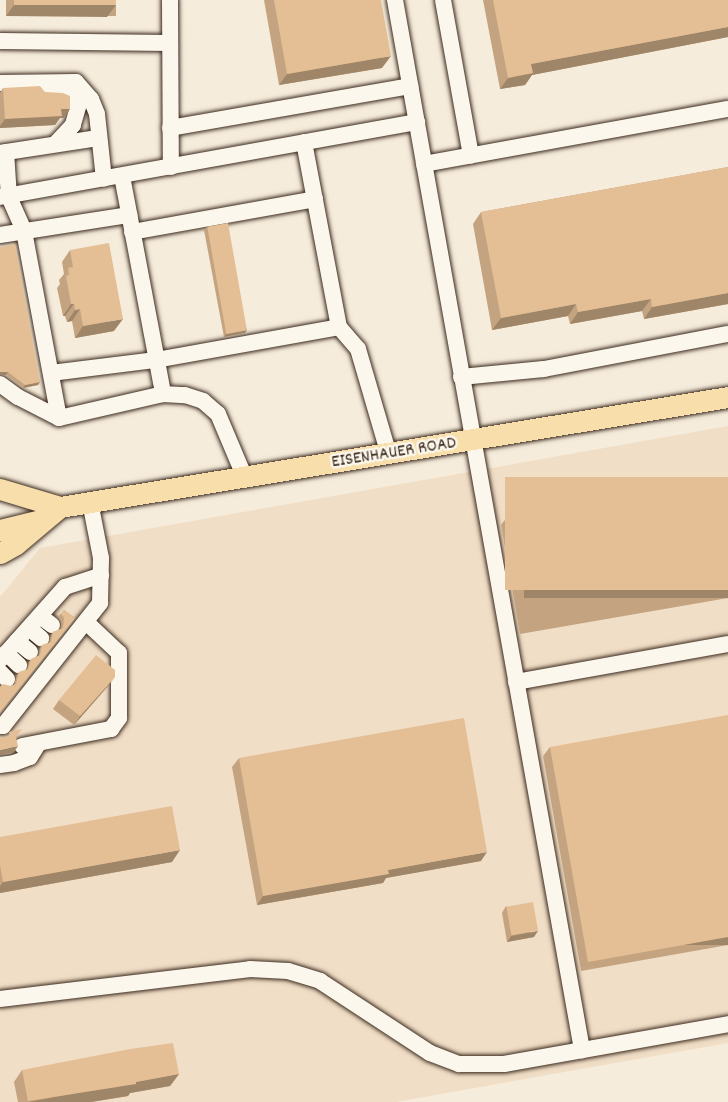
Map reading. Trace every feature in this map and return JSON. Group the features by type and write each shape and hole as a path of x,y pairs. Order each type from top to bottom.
{"main road":[{"name":"EISENHAUER ROAD","path":"0,530 90,502 473,441 728,397"},
{"path":"0,489 34,499"},
{"name":"EISENHAUER ROAD","path":"0,505 34,499 52,513"},
{"path":"0,553 52,513"}],"lane":[{"path":"170,0 171,167"},
{"path":"395,0 582,1050"},
{"path":"442,0 471,156"},
{"path":"0,41 169,43"},
{"path":"0,83 76,82 91,99 97,114 104,179"},
{"path":"170,128 410,86"},
{"path":"0,93 58,92 71,96 78,107 73,124 55,144"},
{"path":"424,164 728,109"},
{"path":"4,197 417,122"},
{"path":"59,418 24,231 4,197 3,153 98,138"},
{"path":"304,142 339,327 358,349 388,454"},
{"path":"122,176 163,394"},
{"path":"132,232 315,199"},
{"path":"0,235 129,215"},
{"path":"51,373 156,360 339,327"},
{"path":"461,377 544,369 728,334"},
{"path":"0,384 18,398 59,418 163,394 185,395 203,401 218,414 245,478"},
{"path":"0,726 12,707 13,684 26,662 51,635 86,621 100,603 101,558 90,502"},
{"path":"26,662 51,635 65,587 101,575"},
{"path":"0,765 30,757 30,745 111,729 119,718 118,653 86,621"},
{"path":"516,682 728,644"},
{"path":"0,999 250,969 288,971 320,981 430,1053 459,1064 504,1064 728,1024"}],"shaded area":[{"path":"728,426 728,1043 396,1102 0,1102 0,597 40,548"}],"building":[{"path":"14,0 116,0 116,5 14,5"},
{"path":"274,0 381,0 391,56 287,74"},
{"path":"493,0 728,0 728,27 531,64 533,73 508,78"},
{"path":"40,86 45,92 63,93 70,96 70,109 61,109 62,116 5,119 3,88"},
{"path":"728,167 728,293 652,307 651,299 578,312 576,304 501,318 481,212"},
{"path":"228,223 247,330 226,334 207,227"},
{"path":"109,243 123,319 83,326 80,309 75,310 74,304 71,304 66,276 69,275 68,268 73,267 70,250"},
{"path":"15,244 40,382 25,385 8,372 0,372 0,247"},
{"path":"505,477 728,477 728,590 505,590"},
{"path":"64,610 75,618 0,712 0,687 3,684 11,686 16,684 19,672 28,669 31,659 40,655 42,645 51,642 53,632 63,628 64,618 61,614"},
{"path":"96,655 115,670 115,677 80,716 59,700"},
{"path":"728,715 728,937 588,962 550,747"},
{"path":"464,718 487,852 388,870 389,874 263,896 239,758"},
{"path":"22,729 16,737 18,746 0,750 0,738 10,736 9,732"},
{"path":"172,806 180,850 3,882 0,865 0,837"},
{"path":"533,902 538,931 511,935 506,907"},
{"path":"173,1043 179,1074 136,1082 136,1084 28,1101 22,1070"}]}
